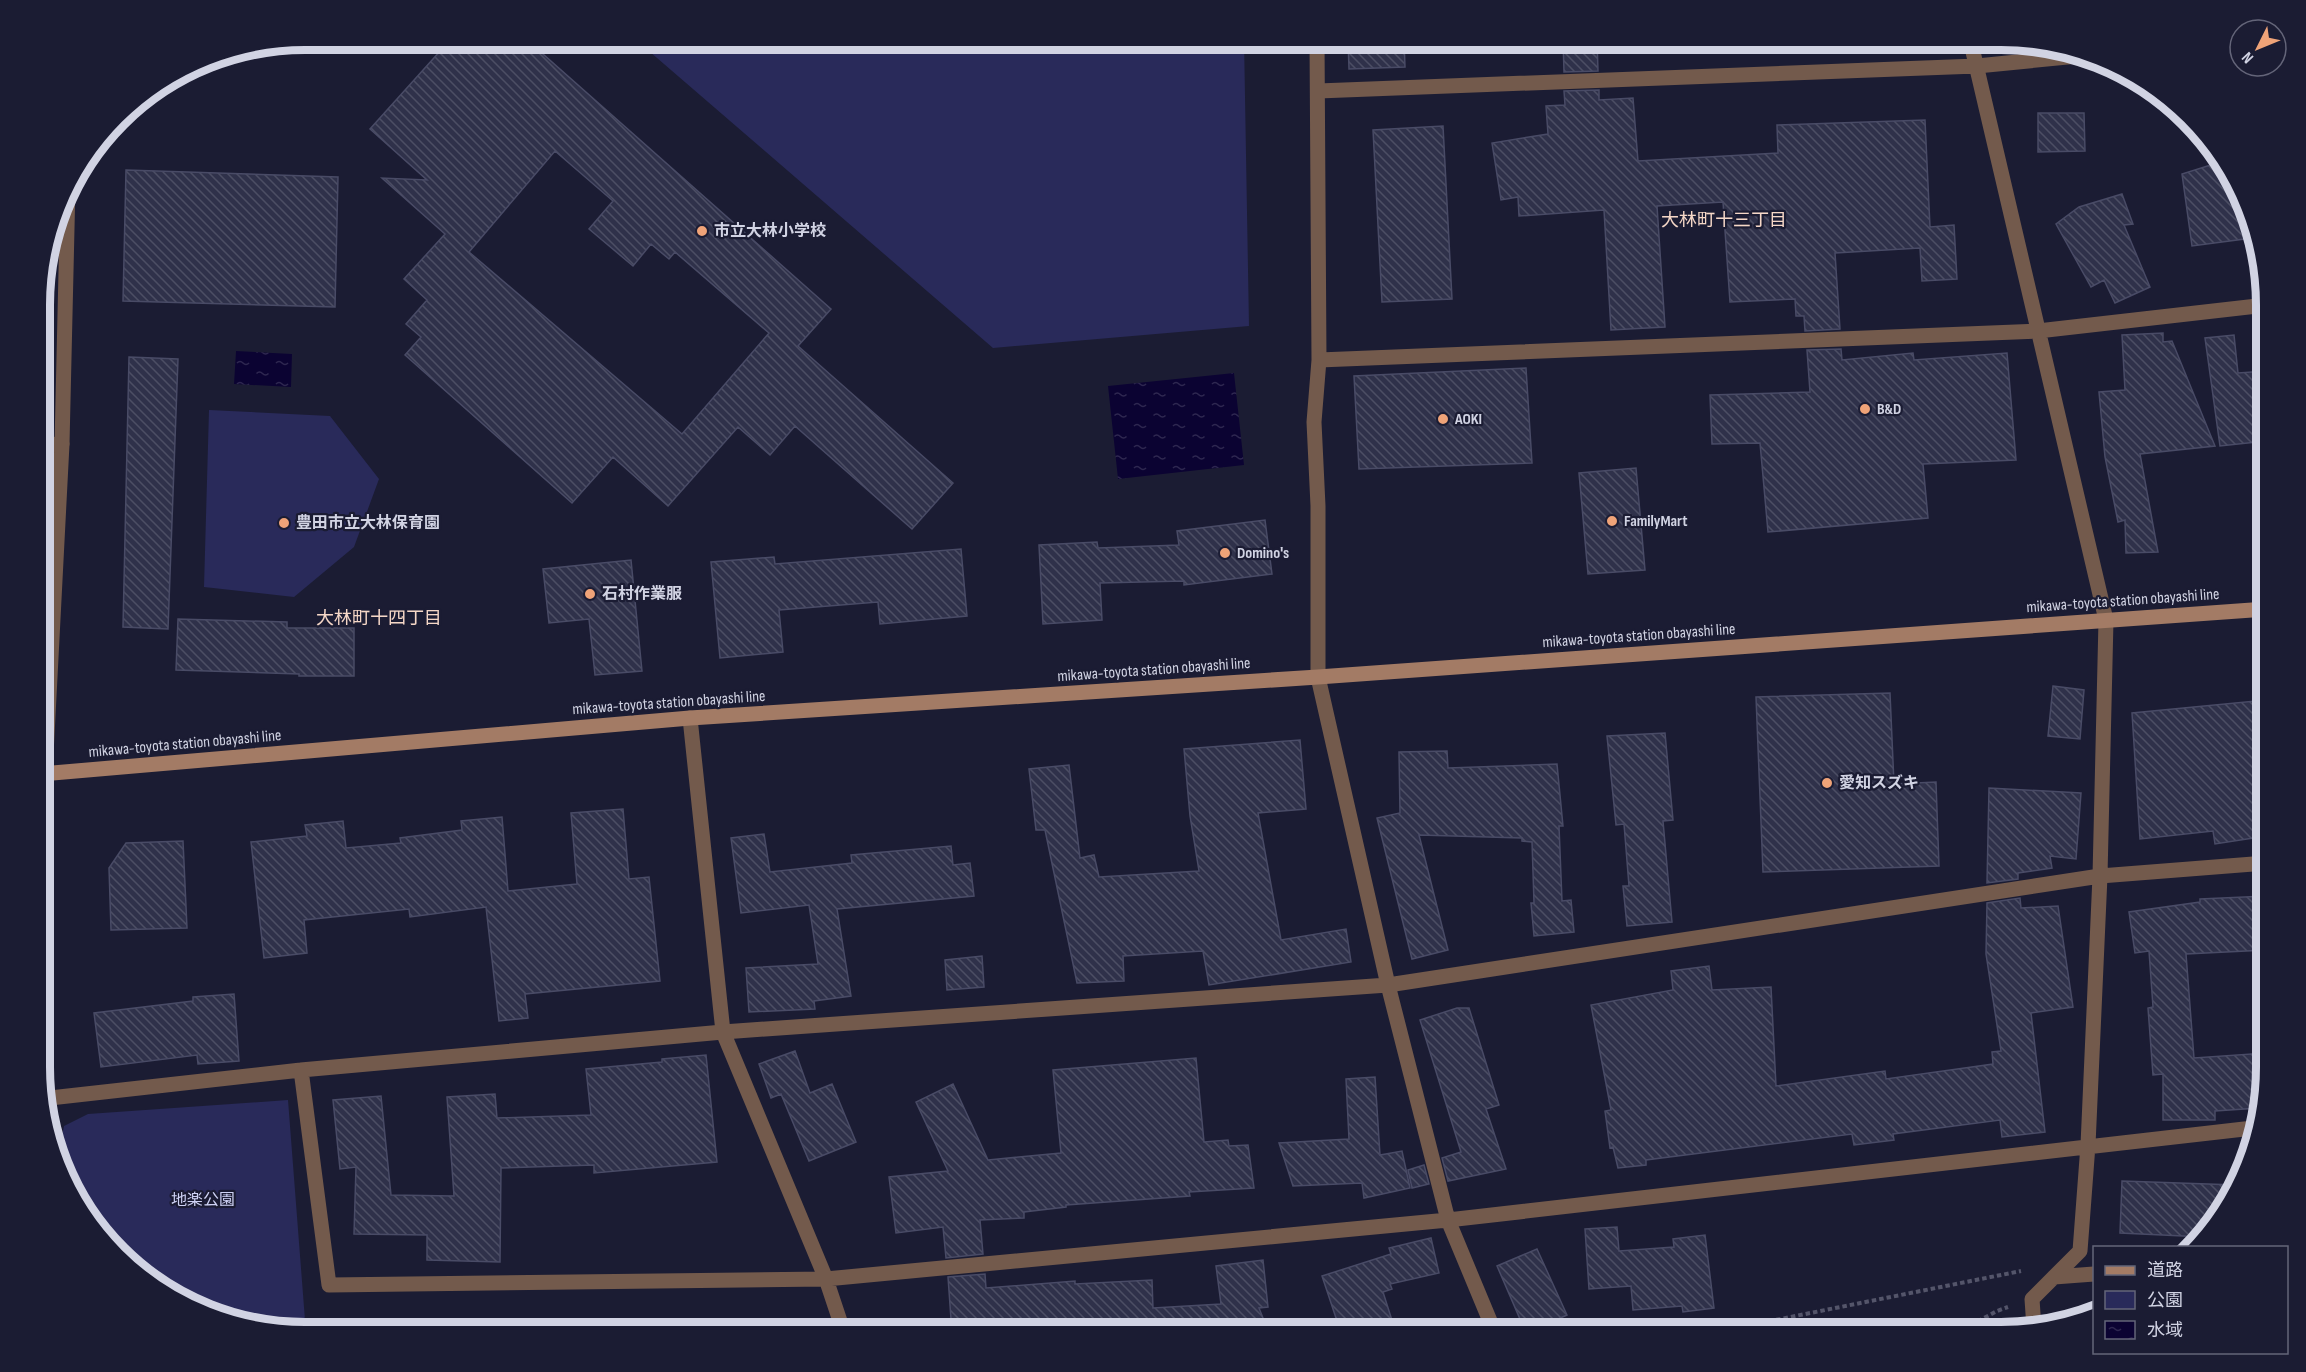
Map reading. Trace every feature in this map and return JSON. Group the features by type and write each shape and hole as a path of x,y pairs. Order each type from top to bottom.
{"main road":[{"name":"mikawa-toyota station obayashi line","path":"50,774 690,718 1318,677 2256,610"}],"street":[{"path":"1317,50 1319,360 1314,422 1318,506 1318,677 1388,985 1448,1220 1490,1322"},
{"path":"1973,50 2106,620 2100,876 2088,1145 2080,1251 2032,1299 2033,1320"},
{"path":"1318,91 1977,66 2065,57"},
{"path":"50,643 62,444 67,211"},
{"path":"1319,360 2038,331 2256,306"},
{"path":"50,445 62,444"},
{"path":"690,718 723,1032 826,1279 840,1322"},
{"path":"52,1098 301,1070 723,1032 1388,985 2100,876 2256,864"},
{"path":"301,1070 329,1285 826,1279 1448,1220 2088,1145 2249,1128"},
{"path":"2054,1277 2093,1274"}],"path":[{"path":"1765,1322 2022,1271"},
{"path":"1977,1322 1997,1311 2032,1299"}],"green space":[{"path":"648,50 1244,50 1249,326 993,348"},
{"path":"209,410 330,416 379,479 354,547 294,597 204,587"},
{"name":"地楽公園","path":"288,1100 305,1322 254,1318 207,1303 163,1280 124,1248 92,1209 76,1181 61,1142 64,1126 88,1114"}],"water":[{"path":"236,351 292,354 291,387 234,384"},
{"path":"1234,373 1244,465 1118,479 1108,386"}],"building":[{"path":"441,50 538,50 831,309 798,346 953,483 912,529 795,426 770,455 738,427 668,506 613,457 572,503 405,355 421,337 406,324 427,300 404,279 445,234 382,178 427,180 370,129","holes":["555,151 613,201 589,229 633,266 651,244 669,259 675,252 769,333 682,434 469,252"]},
{"path":"1348,50 1404,50 1405,67 1349,69"},
{"path":"1563,50 1597,50 1598,71 1564,72"},
{"path":"1599,90 1599,100 1633,98 1638,161 1778,153 1777,125 1925,120 1930,227 1954,225 1957,279 1922,281 1920,248 1835,253 1840,329 1805,331 1804,316 1796,316 1795,299 1730,302 1723,202 1657,206 1665,327 1611,330 1604,210 1519,216 1518,197 1501,200 1492,143 1548,134 1546,106 1565,105 1564,91"},
{"path":"2038,113 2084,113 2085,151 2038,152"},
{"path":"1443,126 1452,299 1382,302 1373,130"},
{"path":"2214,164 2230,191 2248,239 2192,246 2182,174"},
{"path":"126,170 338,177 335,307 123,301"},
{"path":"2122,194 2133,224 2124,225 2150,287 2115,303 2104,280 2091,287 2056,224 2079,207"},
{"path":"2163,333 2163,342 2172,341 2215,446 2140,454 2158,552 2126,553 2125,520 2118,522 2105,457 2099,392 2125,390 2122,335"},
{"path":"2234,335 2238,373 2256,372 2256,442 2220,446 2205,338"},
{"path":"1841,349 1842,360 1913,353 1914,360 2007,353 2016,460 1923,464 1928,518 1768,532 1760,443 1712,444 1710,395 1810,392 1807,350"},
{"path":"129,357 178,359 168,629 123,627"},
{"name":"AOKI","path":"1526,368 1532,463 1359,469 1354,376"},
{"name":"FamilyMart","path":"1636,468 1645,570 1588,574 1579,473"},
{"path":"1265,520 1272,574 1184,585 1184,581 1100,583 1102,620 1043,624 1039,545 1097,542 1098,548 1179,545 1177,531"},
{"path":"961,549 967,616 880,624 878,602 779,610 783,652 720,658 711,562 774,557 775,564"},
{"name":"石村作業服","path":"631,560 642,671 595,675 589,619 549,623 543,569"},
{"path":"178,619 287,622 287,628 354,628 354,676 299,676 299,674 176,670"},
{"path":"2053,686 2084,690 2080,739 2048,736"},
{"name":"愛知スズキ","path":"1890,693 1894,784 1936,782 1939,866 1763,872 1756,697"},
{"path":"2256,701 2256,838 2215,844 2213,831 2140,839 2132,713"},
{"path":"1665,733 1673,820 1663,821 1672,922 1627,926 1623,886 1629,886 1624,824 1616,825 1607,736"},
{"path":"1300,740 1306,809 1258,813 1281,940 1346,929 1351,962 1209,985 1203,951 1123,956 1124,981 1077,983 1045,830 1036,830 1029,769 1069,765 1080,858 1094,855 1099,877 1199,871 1190,816 1184,749"},
{"path":"1447,751 1448,768 1557,764 1563,826 1559,826 1562,901 1571,900 1574,932 1534,936 1531,903 1534,903 1532,842 1522,841 1522,838 1419,835 1448,950 1412,959 1377,818 1400,813 1399,752"},
{"path":"1989,788 2081,793 2076,859 2050,856 2052,868 2018,873 2018,879 1987,883"},
{"path":"623,809 629,879 649,877 660,981 525,994 528,1018 499,1021 486,907 410,917 409,909 304,920 307,953 264,958 251,842 307,836 305,825 343,821 346,848 401,843 400,838 462,830 461,821 502,817 508,891 577,884 571,813"},
{"path":"764,834 770,872 852,863 851,855 951,846 953,865 970,863 974,896 837,909 851,996 814,1001 815,1009 749,1012 746,968 818,964 809,905 741,913 731,838"},
{"path":"183,841 187,928 111,930 109,868 126,843"},
{"path":"2256,896 2256,950 2186,954 2194,1058 2256,1054 2253,1108 2215,1111 2215,1120 2163,1120 2163,1074 2153,1075 2148,1008 2153,1007 2149,951 2135,953 2129,912 2200,902 2200,899"},
{"path":"2020,898 2021,908 2058,906 2073,1007 2031,1013 2045,1132 2002,1137 2000,1120 1893,1134 1894,1140 1854,1145 1852,1134 1646,1160 1646,1165 1618,1168 1613,1147 1610,1148 1605,1111 1611,1110 1591,1005 1673,990 1671,971 1709,966 1712,990 1771,987 1776,1086 1885,1071 1886,1079 1993,1064 1992,1052 2001,1051 1986,954 1987,903"},
{"path":"982,956 984,987 947,990 945,960"},
{"path":"234,994 239,1061 198,1064 197,1055 101,1067 94,1013 193,1001 193,997"},
{"path":"1457,1008 1469,1008 1499,1105 1486,1109 1506,1169 1448,1181 1442,1158 1461,1152 1420,1020"},
{"path":"795,1051 810,1093 832,1084 856,1142 809,1161 781,1094 771,1098 759,1064"},
{"path":"706,1055 717,1162 594,1173 594,1165 501,1168 500,1262 427,1260 427,1235 354,1234 356,1167 340,1169 333,1100 381,1096 391,1195 454,1196 447,1097 495,1094 497,1118 591,1115 586,1069 662,1062 662,1059"},
{"path":"1196,1058 1204,1142 1228,1140 1229,1146 1248,1145 1254,1188 1189,1192 1190,1196 1066,1205 1066,1207 1024,1212 1024,1218 980,1220 983,1254 946,1258 943,1227 896,1233 889,1177 948,1171 916,1102 953,1084 988,1160 1061,1153 1053,1070"},
{"path":"1375,1077 1380,1155 1402,1151 1410,1188 1364,1198 1362,1183 1293,1186 1279,1143 1349,1139 1346,1079"},
{"path":"1424,1165 1429,1184 1412,1188 1408,1170"},
{"path":"2122,1181 2228,1185 2214,1209 2193,1236 2120,1233"},
{"path":"1617,1227 1619,1251 1674,1247 1673,1239 1705,1235 1714,1308 1683,1312 1682,1306 1633,1310 1631,1286 1589,1289 1585,1229"},
{"path":"1431,1238 1439,1273 1390,1284 1392,1289 1383,1292 1393,1322 1337,1322 1322,1276 1391,1254 1389,1248"},
{"path":"1537,1249 1567,1315 1551,1322 1521,1322 1497,1266"},
{"path":"1263,1260 1268,1307 1259,1308 1265,1322 951,1322 948,1277 985,1274 986,1288 1075,1281 1075,1284 1152,1280 1153,1308 1221,1304 1216,1266"}],"place":[{"name":"市立大林小学校","path":"702,231"},
{"name":"B&D","path":"1865,409"},
{"name":"AOKI","path":"1443,419"},
{"name":"FamilyMart","path":"1612,521"},
{"name":"豊田市立大林保育園","path":"284,523"},
{"name":"Domino's","path":"1225,553"},
{"name":"石村作業服","path":"590,594"},
{"name":"愛知スズキ","path":"1827,783"}],"district":[{"name":"大林町十三丁目","path":"1724,220"},
{"name":"大林町十四丁目","path":"379,618"}]}
